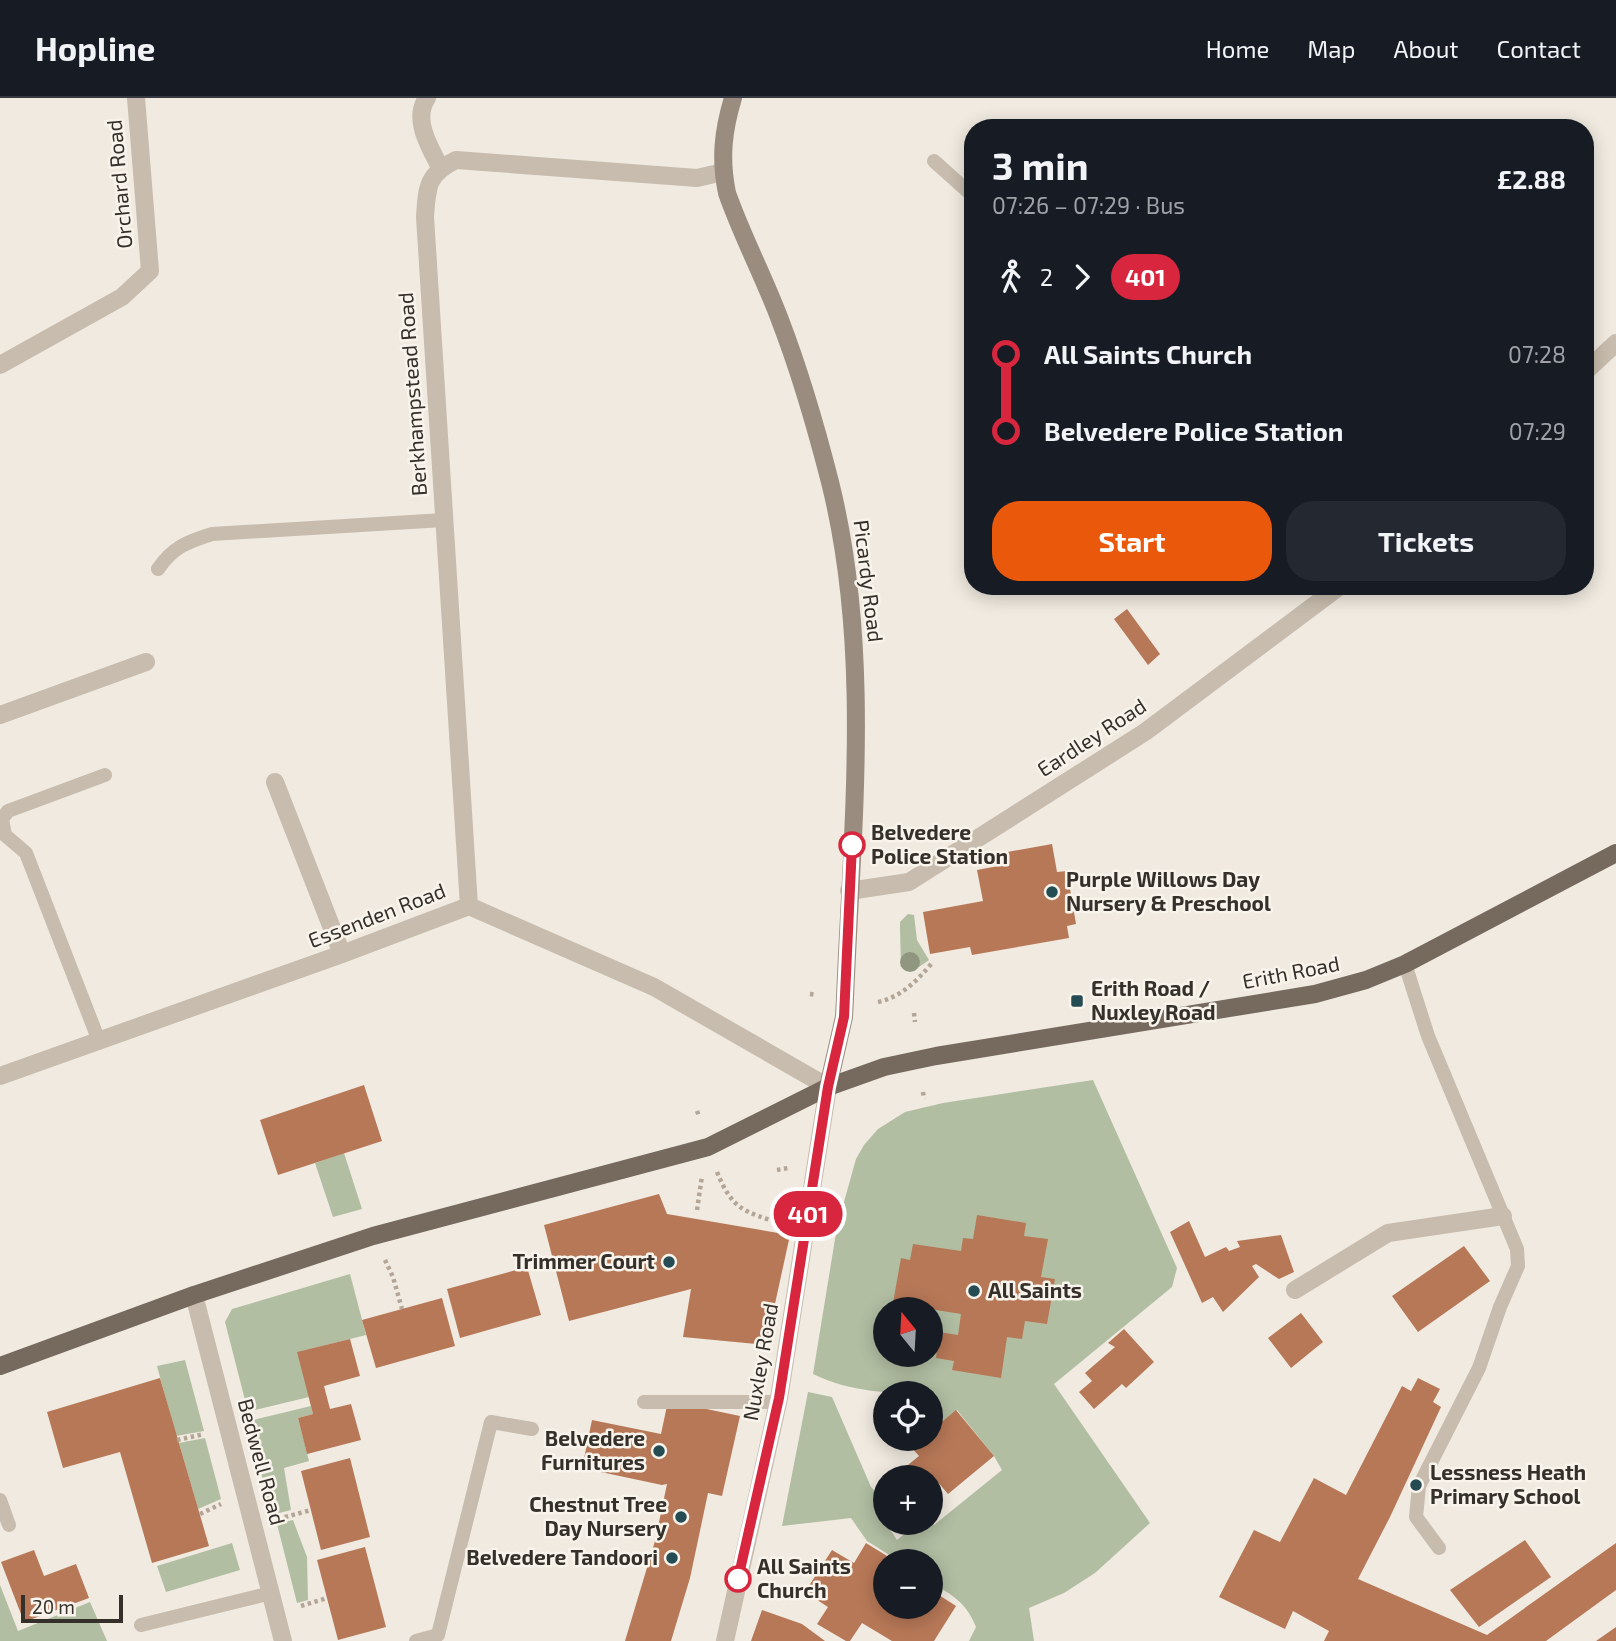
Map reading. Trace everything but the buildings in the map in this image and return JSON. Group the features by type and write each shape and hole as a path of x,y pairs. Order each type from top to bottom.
{"main road":[{"name":"Picardy Road","path":"733,98 725,126 723,172 734,213 780,320 807,403 830,483 844,550 852,613 855,772 844,1017 828,1087"},
{"name":"Erith Road","path":"0,1366 194,1295 373,1236 708,1147 828,1087 884,1067 1315,994 1366,980 1405,964 1616,853"}],"street":[{"name":"Orchard Road","path":"0,365 122,298 150,271 136,98"},
{"path":"426,98 423,102 422,123 429,147 440,167 456,160 697,177 723,172"},
{"name":"Berkhampstead Road","path":"440,167 432,177 426,196 425,217 469,906"},
{"path":"1594,364 1616,343"},
{"name":"Eardley Road","path":"849,891 909,882 1145,732 1328,595"},
{"path":"0,715 146,662"},
{"path":"275,782 342,954"},
{"name":"Essenden Road","path":"0,1076 469,906 654,987 828,1087"},
{"name":"Nuxley Road","path":"725,1641 778,1402 828,1087"},
{"path":"1295,1290 1388,1233 1503,1216"},
{"name":"Bedwell Road","path":"194,1295 283,1641"}],"lane":[{"path":"934,161 964,188"},
{"path":"158,569 168,554 177,548 212,534 444,520"},
{"path":"99,1041 26,853 5,835 2,819 8,811 106,775"},
{"path":"1405,964 1428,1036 1517,1249 1518,1266 1500,1307 1479,1368 1419,1486 1416,1517 1438,1548"},
{"path":"644,1402 778,1402"},
{"path":"416,1641 438,1635 491,1422 532,1429"},
{"path":"0,1500 9,1525"},
{"path":"141,1625 271,1593"}],"path":[{"path":"878,1002 892,999 917,980 932,963"},
{"path":"914,1013 915,1022"},
{"path":"923,1092 924,1099"},
{"path":"777,1170 789,1168"},
{"path":"716,1171 726,1194 735,1205 785,1225"},
{"path":"698,1210 702,1176"},
{"path":"373,1236 393,1277 402,1309"},
{"path":"253,1525 311,1510"}],"green space":[{"path":"908,914 914,915 917,940 929,960 919,967 901,967 900,922"},
{"path":"1093,1080 1177,1268 1172,1287 1054,1384 1150,1523 1095,1573 1064,1593 1029,1608 1034,1641 969,1641 976,1627 972,1618 958,1600 943,1589 943,1549 880,1549 867,1541 851,1518 782,1526 808,1392 832,1397 873,1489 873,1535 894,1535 897,1540 903,1535 943,1535 943,1518 1002,1470 957,1410 943,1421 943,1381 873,1381 873,1390 842,1385 813,1374 837,1227 856,1159 878,1129 905,1112 943,1103"},
{"path":"344,1153 362,1209 333,1217 315,1163"},
{"path":"350,1274 366,1335 298,1352 309,1397 255,1410 252,1399 245,1400 225,1322 232,1309"},
{"path":"185,1360 204,1431 176,1436 157,1366"},
{"path":"311,1406 313,1414 298,1418 309,1461 284,1468 291,1510 271,1515 249,1421"},
{"path":"205,1438 221,1499 198,1509 179,1443"},
{"path":"293,1520 307,1557 308,1600 297,1603 277,1524"},
{"path":"232,1543 240,1570 166,1592 157,1566"},
{"path":"0,1585 18,1631 90,1602 107,1641 0,1641"}],"bus line":[{"name":"401","path":"738,1579 779,1398 828,1087 844,1017 852,845"}],"place":[{"name":"Belvedere Police Station","path":"852,845"},
{"name":"Purple Willows Day Nursery & Preschool","path":"1052,892"},
{"name":"Erith Road / Nuxley Road","path":"1077,1001"},
{"name":"Trimmer Court","path":"669,1262"},
{"name":"All Saints","path":"974,1291"},
{"name":"Belvedere Furnitures","path":"659,1451"},
{"name":"Lessness Heath Primary School","path":"1416,1485"},
{"name":"Chestnut Tree Day Nursery","path":"681,1517"},
{"name":"Belvedere Tandoori","path":"672,1558"},
{"name":"All Saints Church","path":"738,1579"}]}
